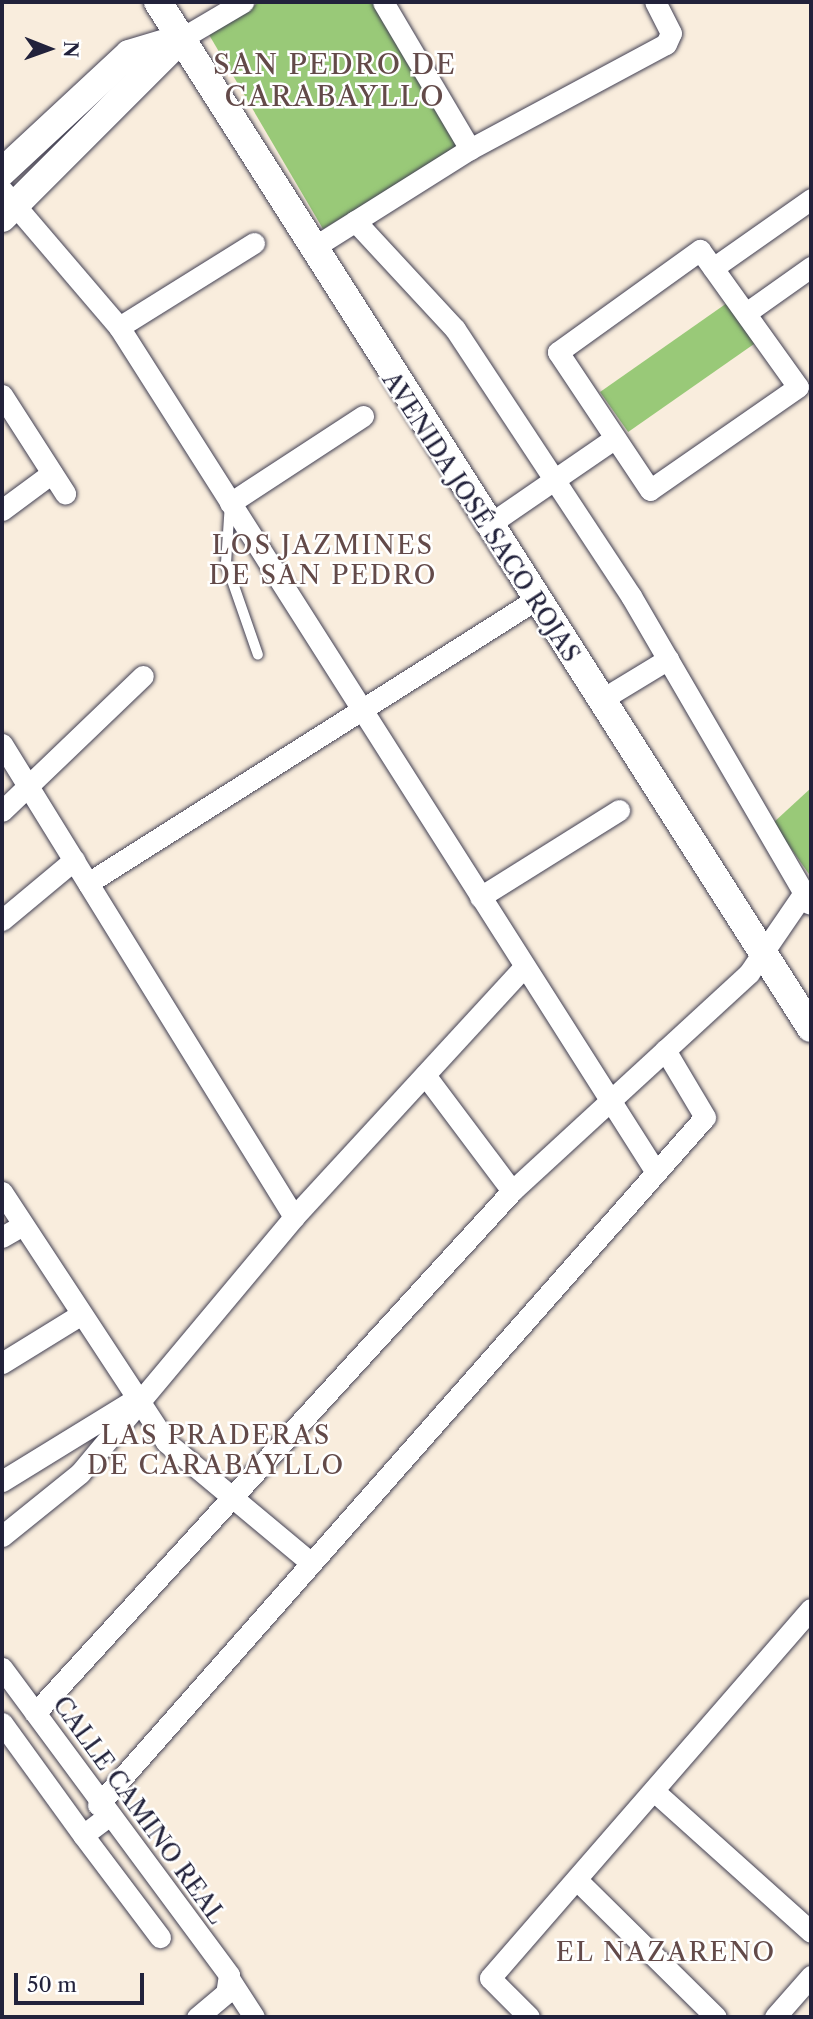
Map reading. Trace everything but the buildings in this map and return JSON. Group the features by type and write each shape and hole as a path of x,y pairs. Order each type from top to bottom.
{"main road":[{"name":"AVENIDA JOSÉ SACO ROJAS","path":"158,2 534,600 810,1022"},
{"path":"2,172 129,54 181,38"},
{"path":"6,205 181,38"}],"street":[{"path":"181,38 243,2"},
{"path":"383,2 470,149"},
{"path":"311,249 470,149 666,44 671,33 655,2"},
{"path":"713,268 811,199"},
{"path":"6,205 119,327 654,1169"},
{"path":"35,1713 227,1497 512,1191 749,973 762,951 807,900 668,659 455,329 355,221"},
{"path":"119,327 254,243"},
{"path":"700,250 713,268 798,387 650,490 558,352 700,250"},
{"path":"746,313 811,267"},
{"path":"2,395 65,493"},
{"path":"230,503 363,416"},
{"path":"487,526 615,438"},
{"path":"2,510 52,473"},
{"path":"88,883 534,600"},
{"path":"599,701 668,659"},
{"path":"2,811 143,676"},
{"path":"2,744 294,1217"},
{"path":"480,897 619,810"},
{"path":"2,920 74,860"},
{"path":"2,1536 80,1473 135,1402 294,1217 524,967"},
{"path":"83,1835 310,1562 654,1169 705,1117 665,1050"},
{"path":"425,1075 512,1191"},
{"path":"2,1192 135,1402 166,1442 227,1497 310,1562"},
{"path":"2,1237 23,1225"},
{"path":"2,1363 80,1315"},
{"path":"2,1481 135,1402"},
{"path":"529,2017 490,1978 811,1609"},
{"name":"CALLE CAMINO REAL","path":"2,1668 254,2017"},
{"path":"2,1723 160,1937"},
{"path":"654,1791 811,1932"},
{"path":"577,1880 716,2017"},
{"path":"775,2017 811,1976"},
{"path":"197,2017 230,1982"}],"lane":[{"path":"230,503 226,563 258,655"}],"green space":[{"path":"260,2 376,2 461,147 323,229 208,33"},
{"path":"727,303 755,343 628,432 600,392"},
{"path":"811,788 811,877 773,823"}],"district":[{"name":"SAN PEDRO DE CARABAYLLO","path":"335,80"},
{"name":"LOS JAZMINES DE SAN PEDRO","path":"323,561"},
{"name":"LAS PRADERAS DE CARABAYLLO","path":"216,1451"},
{"name":"EL NAZARENO","path":"666,1953"}]}
